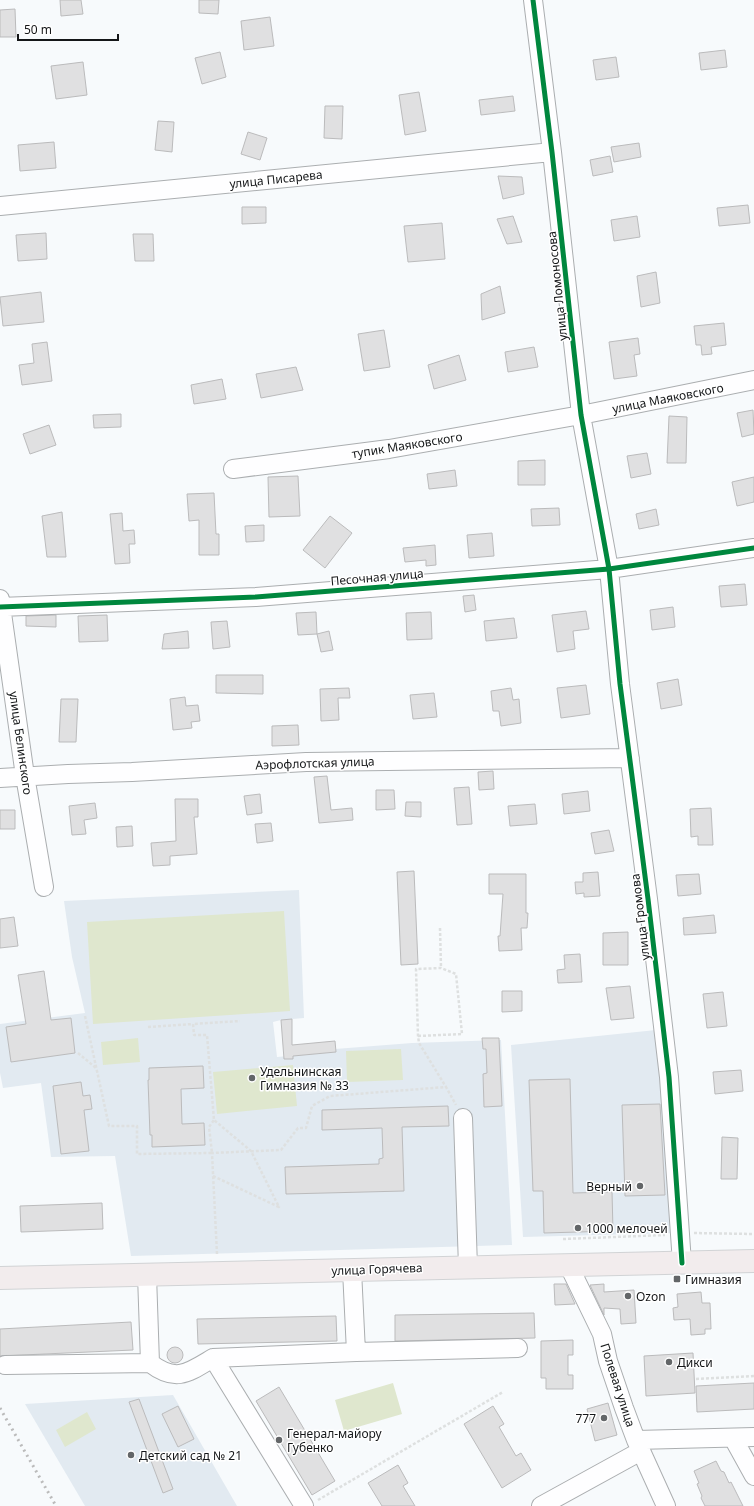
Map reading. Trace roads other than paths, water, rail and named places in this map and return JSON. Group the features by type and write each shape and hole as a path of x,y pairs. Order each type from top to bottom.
{"main road":[{"name":"улица Горячева","path":"0,1278 568,1264 682,1264 754,1261"}],"street":[{"name":"улица Ломоносова","path":"533,0 552,152 581,415 609,569"},
{"name":"улица Писарева","path":"0,206 552,152"},
{"name":"улица Маяковского","path":"581,415 754,380"},
{"name":"тупик Маяковского","path":"233,469 388,449 581,415"},
{"name":"Песочная улица","path":"1,604 256,597 609,569 754,548"},
{"name":"улица Громова","path":"609,569 620,684 669,1077 682,1264"},
{"name":"улица Белинского","path":"1,604 25,776 44,887"},
{"name":"Аэрофлотская улица","path":"0,778 306,762 630,758"},
{"path":"463,1118 468,1267"},
{"name":"Полевая улица","path":"568,1264 602,1334 608,1361 639,1446 666,1506"},
{"path":"352,1270 356,1352"},
{"path":"146,1275 150,1363"},
{"path":"5,1365 150,1363 162,1372 180,1374 194,1370 214,1358 356,1352 518,1348"},
{"path":"214,1358 309,1504"},
{"path":"541,1506 565,1500 639,1446 754,1437"},
{"path":"733,1438 754,1476"}],"railway":[{"path":"0,1408 56,1506"}],"place":[{"name":"Удельнинская Гимназия № 33","path":"252,1078"},
{"name":"Верный","path":"640,1186"},
{"name":"1000 мелочей","path":"578,1228"},
{"name":"Гимназия","path":"677,1279"},
{"name":"Ozon","path":"628,1296"},
{"name":"Дикси","path":"669,1362"},
{"name":"777","path":"604,1418"},
{"name":"Генерал-майору Губенко","path":"279,1440"},
{"name":"Детский сад № 21","path":"131,1455"}]}
